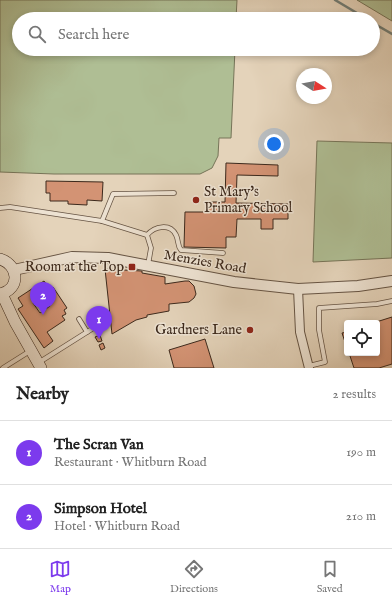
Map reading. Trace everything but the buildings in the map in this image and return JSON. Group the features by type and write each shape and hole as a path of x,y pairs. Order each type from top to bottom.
{"main road":[{"path":"0,259 10,265 14,270 15,282 12,287 1,294 40,366"}],"street":[{"name":"Menzies Road","path":"14,270 72,256 108,258 234,282 298,289 358,286 392,281"},
{"path":"298,289 300,332 308,367"}],"lane":[{"path":"102,221 114,194 174,193"},
{"path":"0,208 10,207 102,221 147,235"},
{"path":"147,235 152,230 162,226 170,229 176,235 178,247 181,250 223,253"},
{"path":"147,235 151,248 148,265"},
{"path":"308,367 325,362 319,330 319,308 377,304 392,301"},
{"path":"79,319 87,332"},
{"path":"40,366 103,322"},
{"path":"3,368 30,350"}],"green space":[{"path":"0,0 237,0 236,12 12,12 12,56 235,56 231,138 219,138 218,156 212,168 200,174 54,174 0,172"},
{"path":"357,0 392,0 392,21 380,14 380,12 377,12"},
{"path":"317,141 392,143 392,258 313,262"}],"waterway":[{"path":"335,0 355,12"},
{"path":"380,27 392,34"}],"place":[{"name":"St Mary's Primary School","path":"196,200"},
{"name":"Room at the Top","path":"132,267"},
{"name":"Simpson Hotel","path":"43,315"},
{"name":"Gardners Lane","path":"250,330"},
{"name":"The Scran Van","path":"99,339"}]}
